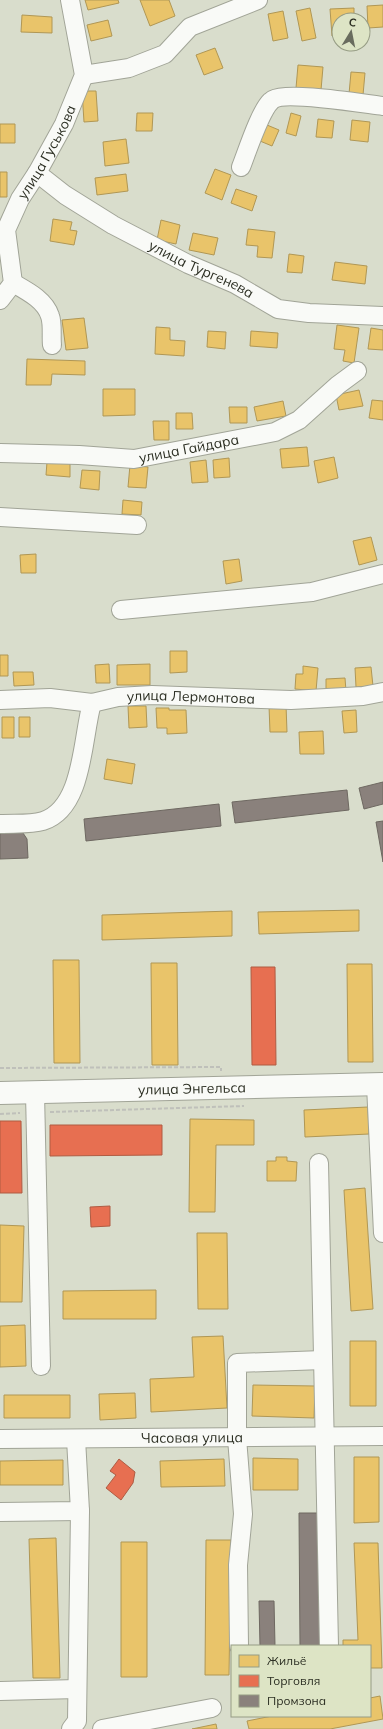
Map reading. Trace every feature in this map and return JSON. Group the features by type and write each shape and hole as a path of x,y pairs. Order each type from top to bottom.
{"main road":[{"name":"улица Энгельса","path":"0,1094 35,1103 220,1098 380,1085"}],"street":[{"path":"70,0 84,75 129,68 165,54 190,27 258,0"},
{"name":"улица Гуськова","path":"12,283 6,230 20,199 37,173 64,124 84,75"},
{"path":"241,168 260,120 272,100 283,96 306,97 383,106"},
{"name":"улица Тургенева","path":"37,173 65,196 113,225 188,264 235,284 278,309 309,313 383,316"},
{"path":"0,300 12,283 30,293 43,304 50,317 52,345"},
{"name":"улица Гайдара","path":"0,453 79,455 134,459 165,455 233,439 275,432 299,420 356,371"},
{"path":"0,517 137,525"},
{"path":"121,610 312,592 383,574"},
{"name":"улица Лермонтова","path":"0,700 50,698 92,703 118,697 152,695 291,700 363,696 383,692"},
{"path":"0,824 42,821 55,816 65,804 78,772 92,703"},
{"path":"380,1085 383,1233"},
{"path":"35,1103 41,1366"},
{"path":"319,1162 329,1645"},
{"path":"238,1645 238,1565 243,1514 237,1438 237,1363 323,1360"},
{"name":"Часовая улица","path":"0,1439 383,1436"},
{"path":"71,1729 77,1722 80,1511 76,1439"},
{"path":"0,1512 80,1511"},
{"path":"0,1691 77,1689"},
{"path":"102,1729 212,1708"}],"path":[{"path":"0,1068 221,1067 220,1098"},
{"path":"0,1114 35,1103 220,1098 251,1106"}],"building: Жильё":[{"path":"85,0 118,0 119,3 88,10"},
{"path":"140,0 169,0 175,16 150,26"},
{"path":"383,5 383,27 371,28 371,12 367,12 367,6"},
{"path":"310,8 316,38 302,41 296,11"},
{"path":"354,8 354,12 331,12 331,22 330,9"},
{"path":"283,11 288,38 273,41 268,14"},
{"path":"22,15 52,17 52,33 21,32"},
{"path":"108,20 112,36 91,41 87,25"},
{"path":"215,48 223,68 204,75 196,55"},
{"path":"298,65 323,67 321,90 296,88"},
{"path":"351,72 365,73 363,95 349,94"},
{"path":"82,91 96,91 98,121 84,122"},
{"path":"137,113 153,113 152,131 136,131"},
{"path":"291,113 301,116 296,136 286,133"},
{"path":"318,119 334,121 332,138 316,137"},
{"path":"352,120 370,122 368,142 350,140"},
{"path":"0,124 15,124 15,143 0,143"},
{"path":"267,125 279,130 272,146 260,141"},
{"path":"126,139 129,163 105,166 103,142"},
{"path":"215,169 231,175 222,200 205,193"},
{"path":"0,172 7,172 7,197 0,197"},
{"path":"126,174 128,191 97,195 95,178"},
{"path":"236,189 257,196 252,211 231,203"},
{"path":"53,219 72,222 70,230 77,231 74,245 50,241"},
{"path":"161,220 180,225 176,244 157,240"},
{"path":"248,229 275,232 272,258 257,257 258,246 246,245"},
{"path":"193,233 218,238 214,255 189,250"},
{"path":"289,254 304,256 302,273 287,272"},
{"path":"335,262 367,266 365,284 332,280"},
{"path":"84,318 88,348 66,350 62,320"},
{"path":"337,325 359,328 354,363 343,361 345,350 334,349"},
{"path":"156,327 170,328 170,340 185,341 184,356 155,354"},
{"path":"371,328 383,330 383,350 368,349"},
{"path":"208,331 226,332 225,349 207,347"},
{"path":"251,331 278,333 277,348 250,346"},
{"path":"27,359 85,361 85,375 52,374 51,385 26,385"},
{"path":"103,389 135,389 135,415 103,416"},
{"path":"359,390 363,406 339,410 336,395"},
{"path":"372,400 383,401 383,420 369,418"},
{"path":"283,401 286,416 257,421 254,407"},
{"path":"229,407 247,407 247,423 230,423"},
{"path":"176,413 192,413 193,429 176,429"},
{"path":"153,421 169,421 169,440 154,440"},
{"path":"307,447 309,466 282,468 280,449"},
{"path":"334,457 338,478 318,483 314,461"},
{"path":"229,458 230,477 214,478 213,460"},
{"path":"206,460 208,482 192,483 190,462"},
{"path":"47,462 70,463 70,477 46,475"},
{"path":"130,465 148,467 146,488 128,487"},
{"path":"82,470 100,471 99,490 80,488"},
{"path":"123,500 142,502 141,515 122,514"},
{"path":"371,537 377,560 359,565 353,541"},
{"path":"36,554 36,573 21,573 20,555"},
{"path":"239,559 242,581 226,584 223,561"},
{"path":"170,651 187,651 187,672 170,673"},
{"path":"0,655 8,655 8,676 0,676"},
{"path":"109,664 110,683 96,683 95,665"},
{"path":"150,664 150,685 117,685 117,665"},
{"path":"303,666 318,668 316,691 295,689 296,674 303,674"},
{"path":"371,667 373,686 356,687 355,668"},
{"path":"13,672 33,672 34,685 14,686"},
{"path":"345,678 346,691 326,692 326,679"},
{"path":"286,705 287,732 270,732 269,706"},
{"path":"128,706 146,706 147,727 129,728"},
{"path":"156,708 186,710 187,733 167,734 167,728 157,728"},
{"path":"356,710 357,732 344,733 342,711"},
{"path":"2,717 14,717 14,738 2,738"},
{"path":"19,717 30,717 30,737 19,737"},
{"path":"323,731 324,754 300,754 299,732"},
{"path":"107,759 135,764 132,784 104,779"},
{"path":"359,910 359,931 259,934 258,912"},
{"path":"232,911 232,936 102,940 102,915"},
{"path":"53,960 79,960 80,1063 54,1063"},
{"path":"151,963 177,963 178,1065 152,1065"},
{"path":"347,964 372,964 373,1062 348,1062"},
{"path":"368,1107 369,1134 305,1137 304,1110"},
{"path":"190,1119 254,1120 254,1145 216,1145 215,1212 189,1212"},
{"path":"276,1157 287,1157 287,1161 297,1162 296,1181 267,1181 267,1161 276,1161"},
{"path":"365,1188 373,1309 351,1311 344,1190"},
{"path":"0,1225 24,1226 22,1302 0,1302"},
{"path":"197,1233 227,1233 228,1309 198,1309"},
{"path":"156,1290 156,1319 63,1319 63,1291"},
{"path":"25,1325 26,1366 0,1367 0,1326"},
{"path":"223,1336 227,1408 151,1412 150,1379 194,1377 192,1337"},
{"path":"350,1341 376,1341 376,1406 350,1406"},
{"path":"253,1385 315,1386 314,1418 252,1416"},
{"path":"135,1393 136,1418 100,1420 99,1394"},
{"path":"4,1395 70,1395 70,1418 4,1418"},
{"path":"354,1457 379,1457 379,1522 354,1523"},
{"path":"253,1458 298,1459 298,1490 253,1490"},
{"path":"224,1459 225,1486 161,1487 160,1461"},
{"path":"63,1460 63,1485 0,1485 0,1461"},
{"path":"56,1538 60,1678 33,1678 29,1539"},
{"path":"206,1540 231,1540 229,1675 205,1675"},
{"path":"121,1542 147,1542 147,1677 121,1677"},
{"path":"354,1543 378,1543 382,1668 371,1668 371,1645 343,1645 343,1640 358,1640"},
{"path":"380,1696 383,1719 330,1729 249,1729 247,1721 267,1717 371,1717 371,1698"},
{"path":"216,1724 217,1729 192,1729"}],"building: Торговля":[{"path":"251,967 275,967 276,1065 252,1065"},
{"path":"0,1121 21,1121 22,1193 0,1193"},
{"path":"50,1125 162,1125 162,1155 50,1156"},
{"path":"110,1206 110,1226 91,1227 90,1207"},
{"path":"119,1459 135,1472 133,1483 121,1500 106,1488 116,1475 110,1471"}],"building: Промзона":[{"path":"383,782 383,804 364,809 359,788"},
{"path":"347,790 349,810 235,823 232,802"},
{"path":"219,804 221,826 86,841 84,819"},
{"path":"383,821 383,862 376,822"},
{"path":"0,833 23,833 27,839 28,858 0,859"},
{"path":"299,1513 321,1513 322,1645 300,1645"},
{"path":"259,1601 274,1601 275,1645 260,1645"}]}
